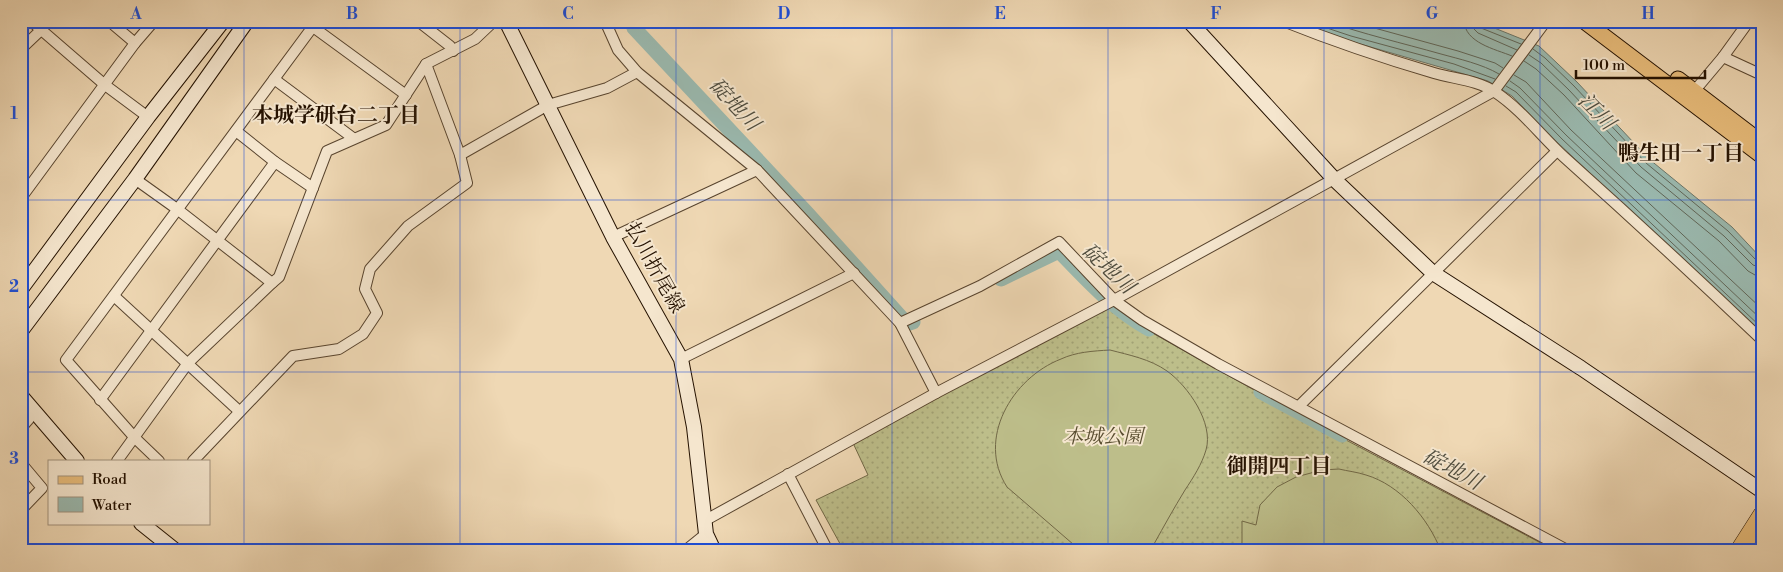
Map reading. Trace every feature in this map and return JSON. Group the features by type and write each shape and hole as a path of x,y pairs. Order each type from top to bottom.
{"highway":[{"path":"1739,551 1762,515"},
{"path":"1752,551 1762,534"}],"main road":[{"path":"1584,21 1762,143"},
{"path":"1601,21 1762,156"}],"street":[{"path":"31,21 105,85 148,117"},
{"path":"109,21 135,43"},
{"path":"21,198 135,43 154,21"},
{"path":"21,289 148,117 223,21"},
{"path":"21,331 135,179 247,21"},
{"path":"418,21 450,46 453,51"},
{"path":"118,460 188,363 279,276 327,151 386,125 426,64 475,39 494,21"},
{"name":"払川折尾線","path":"506,21 612,237 681,359 694,427 705,527 714,551"},
{"path":"605,21 618,50 637,72 757,170 900,323 936,393"},
{"path":"1188,21 1335,180 1433,272 1581,368 1762,491"},
{"path":"1283,21 1348,46 1436,74 1473,82 1494,91 1526,118 1557,151 1674,256 1762,340"},
{"path":"685,551 705,527 788,474 936,393 1114,300 1494,91 1546,21"},
{"path":"1691,96 1749,21"},
{"path":"158,460 100,400 66,360 315,24 406,95"},
{"path":"21,49 41,30"},
{"path":"1723,56 1762,75"},
{"path":"194,460 293,356 339,350 363,334 377,312 365,290 370,269 408,226 467,183 460,154 426,64"},
{"path":"460,154 548,105 607,88 637,72"},
{"path":"274,79 353,138"},
{"path":"236,132 313,188"},
{"path":"1299,406 1557,151"},
{"path":"100,400 275,162"},
{"path":"612,237 757,170"},
{"path":"135,179 272,283"},
{"path":"900,323 980,286 1059,242 1114,300 1142,320 1218,364 1569,551"},
{"path":"681,359 854,273"},
{"path":"114,296 239,411"},
{"path":"21,396 76,460"},
{"path":"24,419 65,460"},
{"path":"21,463 42,488 21,510"},
{"path":"788,474 828,551"},
{"path":"132,524 165,551"},
{"path":"142,524 176,551"}],"green space":[{"name":"本城公園","path":"1110,305 1124,317 1295,413 1556,551 844,551 816,500 868,475 853,443"},
{"path":"1110,350 1147,360 1167,371 1191,395 1203,417 1206,428 1206,450 1200,466 1154,544 1147,551 1081,551 1007,487 998,468 995,449 998,430 1004,412 1014,395 1028,380 1043,368 1061,359 1085,352"},
{"path":"1339,469 1363,474 1390,486 1421,515 1441,551 1242,551 1242,521 1256,525 1260,505 1277,487 1296,477 1322,470"}],"water":[{"name":"江川","path":"1295,21 1474,21 1539,46 1577,82 1649,159 1732,227 1762,259 1762,335 1558,143 1512,96 1488,81 1350,41"}],"waterway":[{"name":"碇地川","path":"632,21 634,28 807,213 907,324 913,322"},
{"name":"碇地川","path":"1001,279 1059,251 1112,303 1149,329"},
{"name":"碇地川","path":"1261,392 1342,435"}],"district":[{"name":"本城学研台二丁目","path":"336,116"},
{"name":"鴨生田一丁目","path":"1681,154"},
{"name":"御開四丁目","path":"1279,467"}]}
